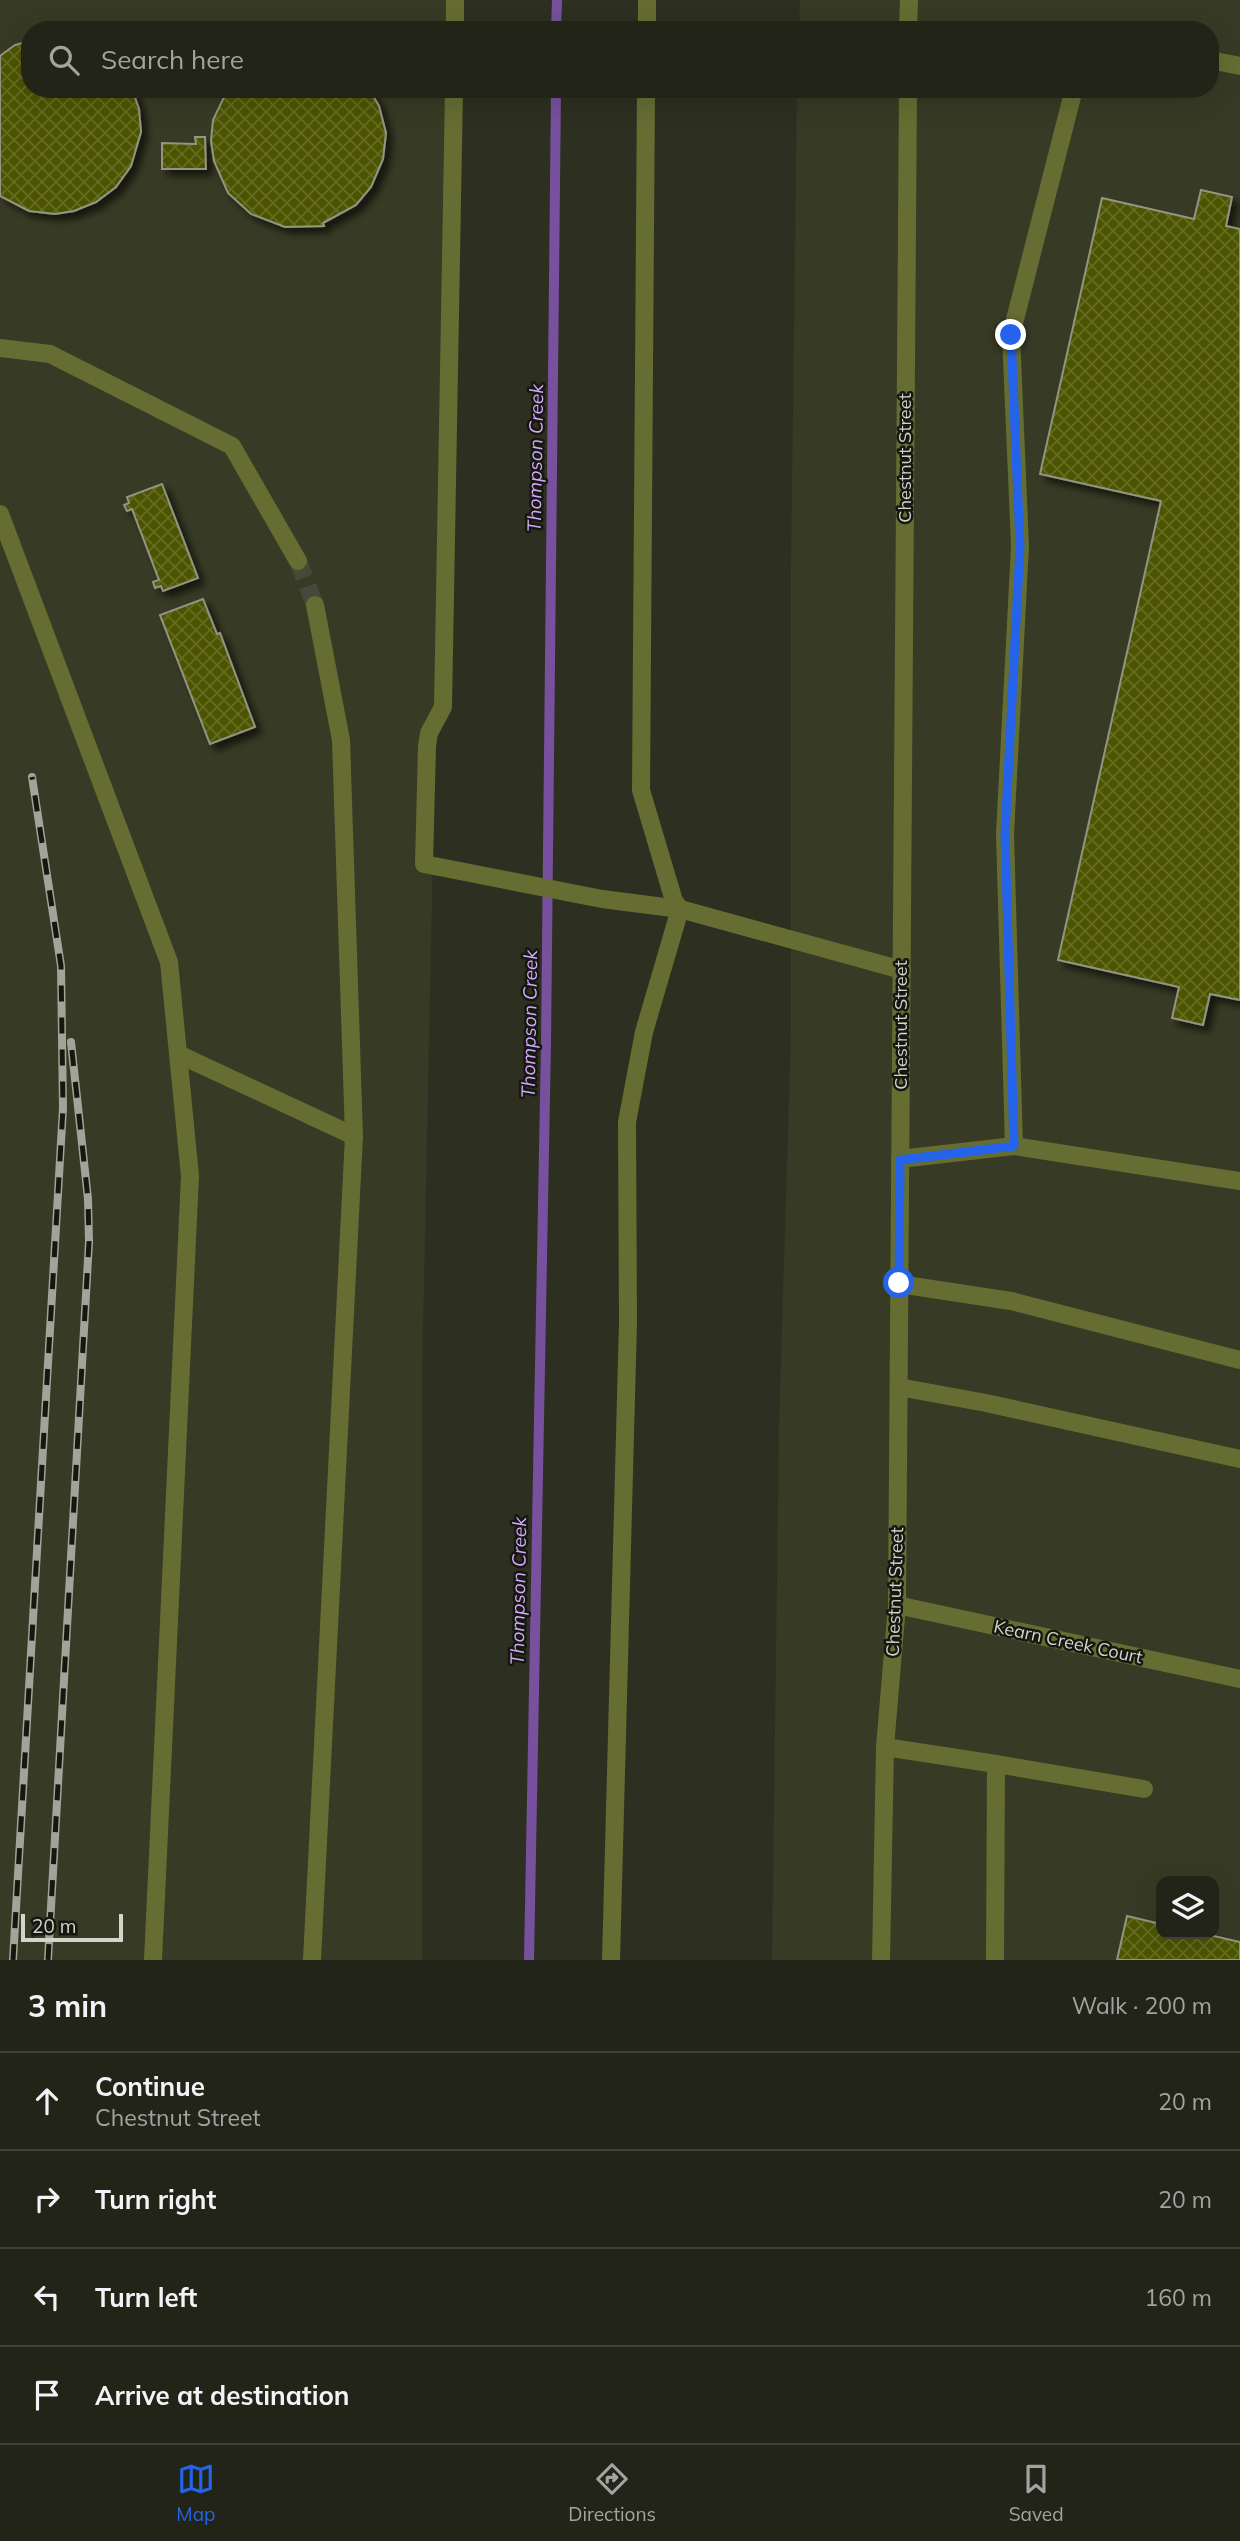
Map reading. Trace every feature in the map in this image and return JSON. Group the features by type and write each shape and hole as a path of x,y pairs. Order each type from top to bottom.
{"street":[{"path":"455,0 455,21"},
{"path":"647,0 647,21"},
{"path":"908,0 908,21"},
{"path":"1219,62 1240,66"},
{"path":"454,98 443,707 429,733 427,746 424,864 628,902 680,909 902,970"},
{"path":"611,1960 628,1322 627,1122 644,1032 680,909 641,790 646,98"},
{"name":"Chestnut Street","path":"881,1960 885,1747 897,1605 908,98"},
{"path":"1014,1146 1005,834 1020,546 1011,335 1072,98"},
{"path":"0,348 50,354 232,446 298,561"},
{"path":"0,514 169,962 190,1175 153,1960"},
{"path":"312,1960 354,1136 341,740 315,605"},
{"path":"178,1054 354,1136"},
{"path":"900,1160 1014,1146 1240,1181"},
{"path":"899,1283 1011,1301 1240,1360"},
{"path":"899,1387 1240,1459"},
{"name":"Kearn Creek Court","path":"897,1605 1240,1679"},
{"path":"885,1747 1144,1789"},
{"path":"995,1960 996,1764"}],"shaded area":[{"path":"0,0 451,0 450,21 21,21 21,98 449,98 422,1378 422,1960 0,1960"},
{"path":"800,0 1240,0 1240,1960 772,1960 779,1426 791,1033 791,564 797,98 1219,98 1219,21 799,21"}],"building":[{"path":"21,43 21,98 135,98 141,132 131,166 116,187 96,202 74,211 55,214 29,211 0,196 0,56"},
{"path":"224,98 374,98 386,133 383,159 371,187 356,205 323,223 324,226 285,227 251,214 228,193 214,161 211,141 213,120"},
{"path":"195,137 205,137 206,169 162,169 162,143 196,144"},
{"path":"1201,190 1232,197 1226,226 1240,229 1240,1000 1210,994 1203,1025 1172,1018 1179,987 1058,960 1161,501 1040,474 1102,198 1194,219"},
{"path":"162,484 198,578 163,591 161,586 155,588 153,582 159,580 132,509 127,511 124,505 129,503 127,497"},
{"path":"203,599 217,634 220,633 255,727 210,744 160,615"},
{"path":"1127,1916 1156,1923 1156,1939 1219,1937 1240,1942 1240,1960 1117,1960"}],"waterway":[{"name":"Thompson Creek","path":"556,21 557,0"},
{"name":"Thompson Creek","path":"529,1960 546,1042 556,98"}],"tunnel":[{"path":"298,561 315,605"}],"railway":[{"path":"13,1960 63,1108 61,966 32,777"},
{"path":"48,1960 89,1242 88,1199 71,1042"}],"route":[{"path":"899,1283 900,1160 1014,1146 1005,834 1020,546 1011,335"}]}
